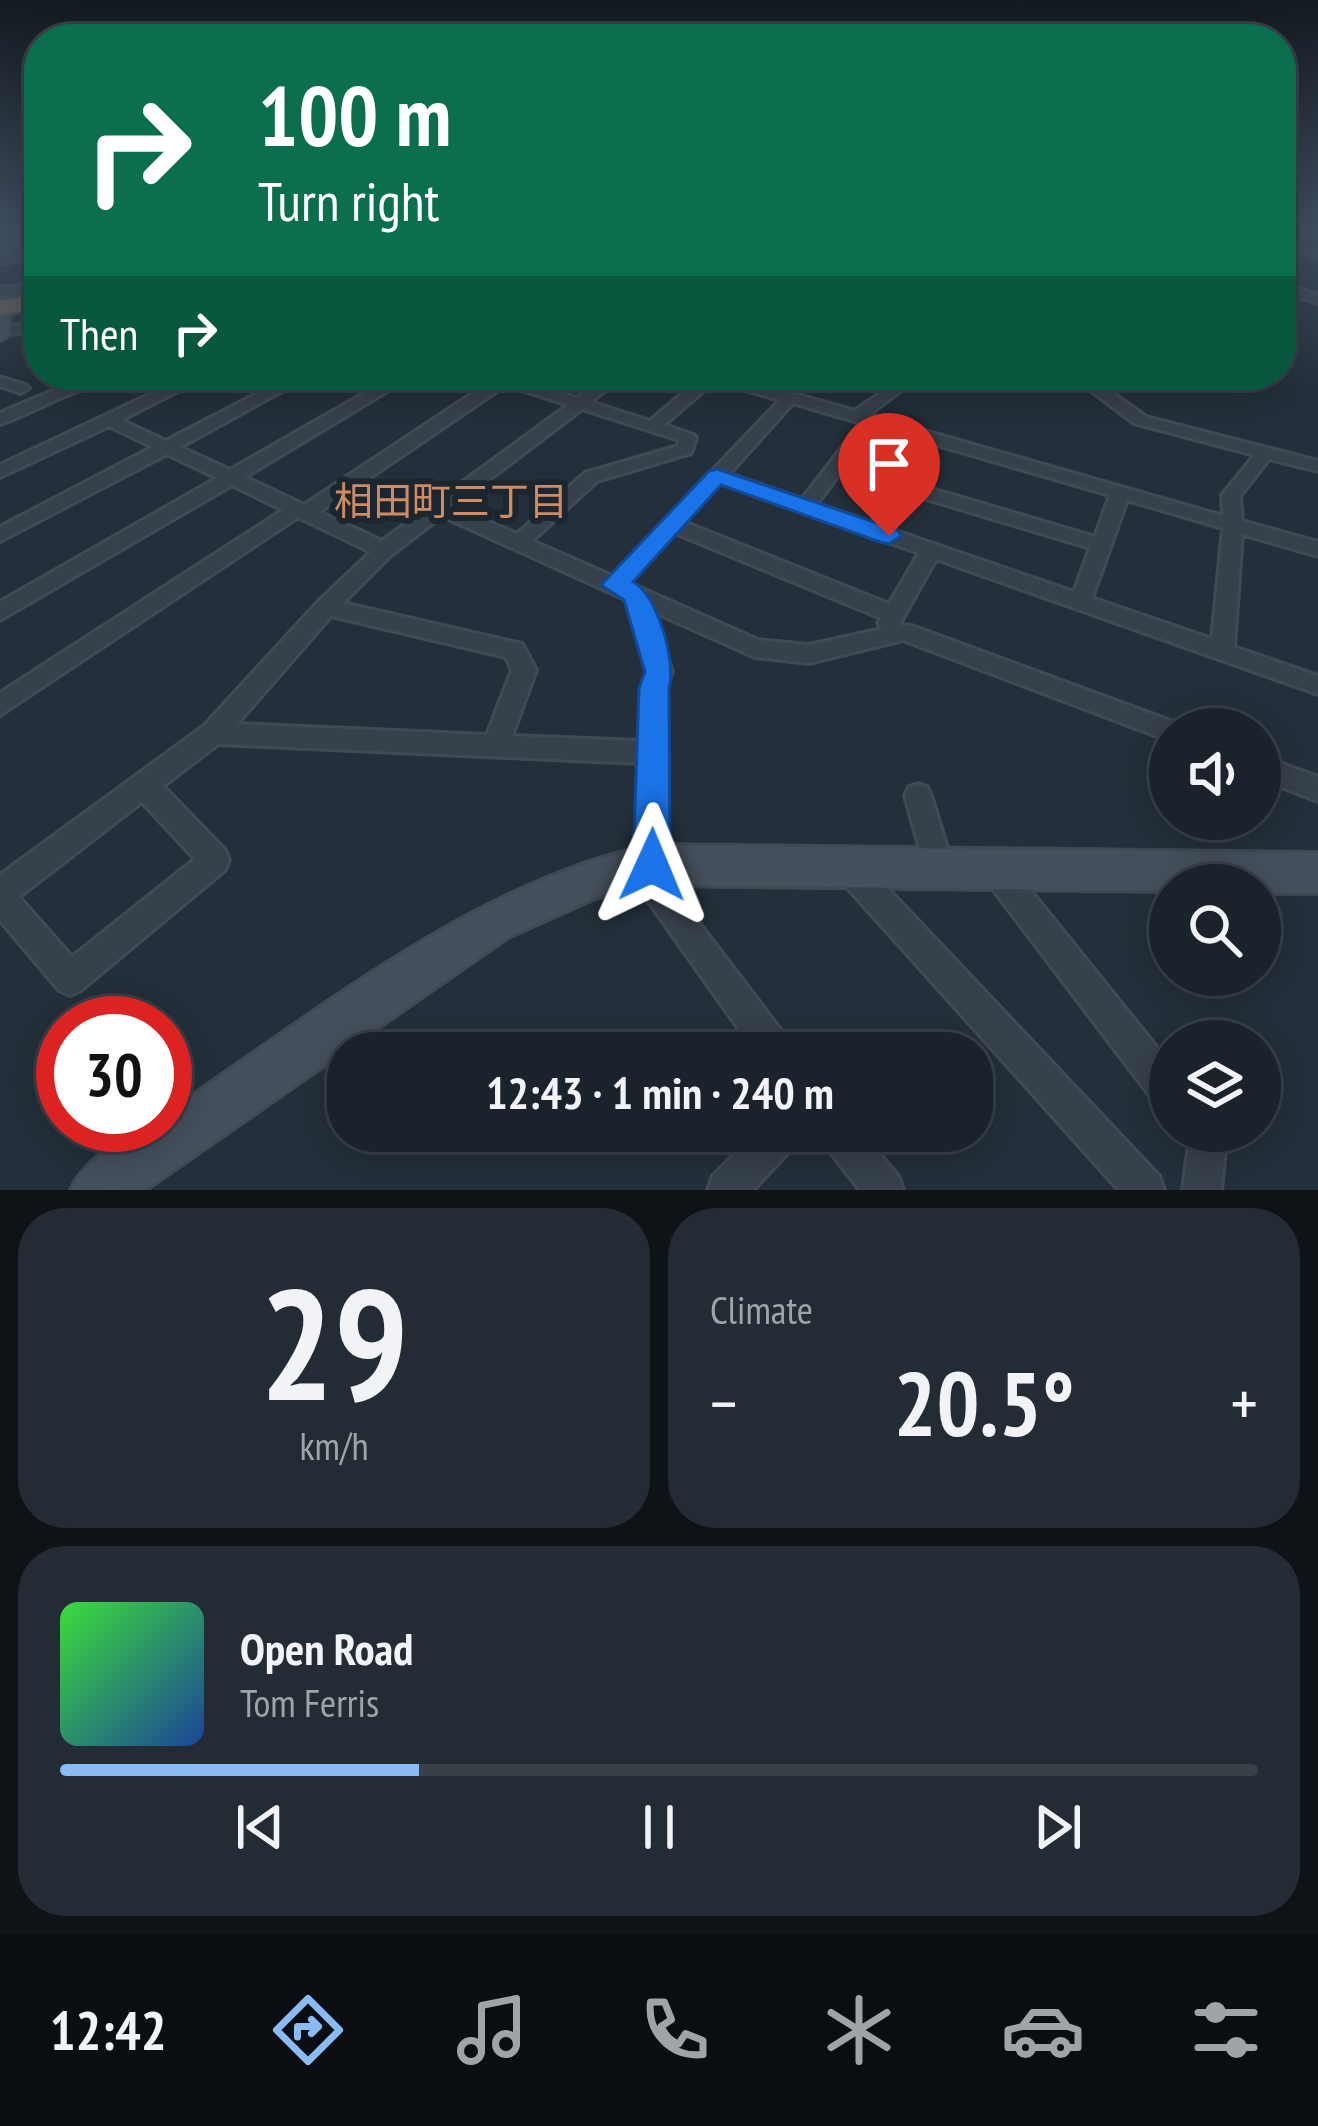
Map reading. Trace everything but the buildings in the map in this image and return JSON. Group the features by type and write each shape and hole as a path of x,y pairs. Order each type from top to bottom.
{"street":[{"path":"0,318 1,332"},
{"path":"0,381 21,388"},
{"path":"0,419 67,390"},
{"path":"163,390 167,392"},
{"path":"0,472 171,390"},
{"path":"0,535 275,390"},
{"path":"0,612 381,390"},
{"path":"0,705 481,390"},
{"path":"520,542 591,477 685,449 688,438 542,390"},
{"path":"145,786 215,860 70,979 0,895 213,733 384,550 598,390"},
{"path":"653,427 695,390"},
{"path":"764,390 1318,549"},
{"path":"626,590 671,524 798,400 799,390"},
{"path":"806,507 864,419 894,390"},
{"path":"1099,390 1140,420 1318,466"},
{"path":"107,419 384,550"},
{"path":"1222,652 1233,525 1231,495 1264,453"},
{"path":"837,466 1101,545"},
{"path":"717,476 1318,685"},
{"path":"1080,602 1120,493"},
{"path":"440,508 755,647 809,654 904,632 1149,723"},
{"path":"671,524 894,615"},
{"path":"881,637 931,550"},
{"path":"626,590 660,672 654,688 652,865 656,892 761,1032"},
{"path":"326,607 514,650 524,670 496,745"},
{"path":"213,733 653,753"},
{"path":"1281,774 1318,789"},
{"path":"918,796 939,867"},
{"path":"98,1190 493,922 592,878 652,865 1318,873"},
{"path":"847,866 1145,1190"},
{"path":"994,868 1149,1065"},
{"path":"727,1190 763,1152"},
{"path":"854,1152 884,1190"},
{"path":"1202,1190 1207,1152"}],"district":[{"name":"相田町三丁目","path":"451,500"}],"route":[{"path":"652,865 654,688 660,672 636,595 615,585 717,476 889,536"}]}
